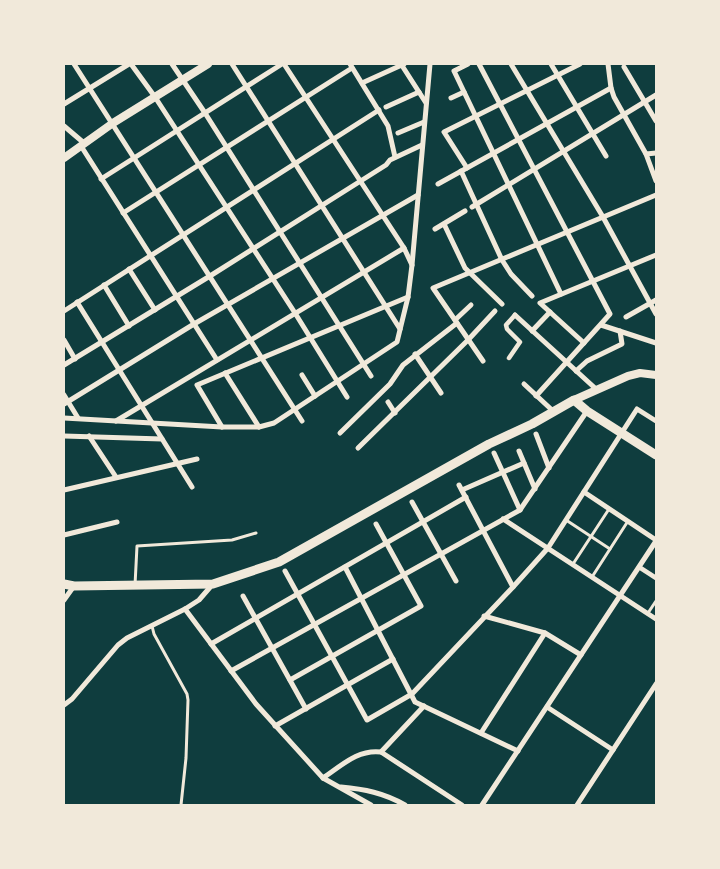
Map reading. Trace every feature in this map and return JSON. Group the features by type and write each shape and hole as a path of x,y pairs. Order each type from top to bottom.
{"main road":[{"path":"64,584 74,586 213,584 279,562 489,444 574,400 587,411 656,455"}],"street":[{"path":"74,64 302,421"},
{"path":"64,104 130,64 155,97 347,397"},
{"path":"172,64 371,376"},
{"path":"64,158 113,123 208,64"},
{"path":"232,64 400,330"},
{"path":"101,179 283,64 383,215 404,248 412,265"},
{"path":"362,83 402,64 426,103"},
{"path":"64,418 222,427 259,426 274,423 397,342 408,297 412,265 430,64"},
{"path":"468,64 454,71 561,294"},
{"path":"479,64 610,314 536,396"},
{"path":"511,64 603,218 656,314"},
{"path":"551,64 606,156"},
{"path":"467,168 444,132 580,64"},
{"path":"608,64 611,88 646,154 656,181"},
{"path":"123,213 306,98 351,66 388,126 395,157"},
{"path":"624,67 656,121"},
{"path":"438,184 611,88"},
{"path":"386,107 419,92"},
{"path":"451,98 464,92"},
{"path":"474,206 656,96"},
{"path":"64,311 379,110"},
{"path":"398,133 424,122"},
{"path":"64,126 82,144 101,179 217,360"},
{"path":"64,366 361,182 386,166 390,160 422,144"},
{"path":"646,154 656,153"},
{"path":"461,172 474,206 510,274 532,296"},
{"path":"483,361 433,288 656,195"},
{"path":"66,403 228,304 418,196"},
{"path":"435,229 465,211"},
{"path":"444,224 465,268 502,304"},
{"path":"116,421 321,296 404,248"},
{"path":"584,343 540,303 656,255"},
{"path":"129,269 155,310"},
{"path":"104,285 129,326"},
{"path":"222,427 197,385 408,297"},
{"path":"626,317 656,300"},
{"path":"77,302 192,487"},
{"path":"340,433 385,390 403,365 414,354 456,322 471,305"},
{"path":"358,448 495,311"},
{"path":"532,331 550,312"},
{"path":"509,358 520,342 507,329 506,325 515,315 596,389"},
{"path":"601,325 656,343"},
{"path":"576,371 587,361 622,344 620,331"},
{"path":"64,340 75,359"},
{"path":"414,354 441,393"},
{"path":"574,400 628,376 640,373 656,375"},
{"path":"225,374 259,426"},
{"path":"302,374 315,396"},
{"path":"524,384 554,412"},
{"path":"64,395 66,403 78,418"},
{"path":"388,402 395,413"},
{"path":"285,571 367,720 412,694 548,548 637,409 656,421"},
{"path":"231,671 520,510 587,411"},
{"path":"536,434 549,468"},
{"path":"64,436 162,439"},
{"path":"89,436 116,477"},
{"path":"519,451 535,489"},
{"path":"494,453 520,510"},
{"path":"64,490 197,459"},
{"path":"513,587 460,488 524,463"},
{"path":"482,805 656,540 584,492"},
{"path":"211,644 466,497"},
{"path":"412,502 456,581"},
{"path":"503,519 656,619"},
{"path":"64,535 117,522"},
{"path":"290,680 421,606 376,524"},
{"path":"344,567 415,702 518,751"},
{"path":"639,567 656,578"},
{"path":"64,705 72,699 118,645 127,638 185,609 199,600 213,584"},
{"path":"64,600 74,586"},
{"path":"243,596 306,709"},
{"path":"185,609 275,726 323,778 371,805"},
{"path":"484,616 545,633 581,655"},
{"path":"481,733 545,633"},
{"path":"275,726 394,659"},
{"path":"577,805 656,684"},
{"path":"381,752 424,706"},
{"path":"547,707 613,750"},
{"path":"323,778 362,753 381,752 462,805"},
{"path":"340,787 366,789 405,805"}],"lane":[{"path":"572,564 609,508"},
{"path":"566,520 610,549"},
{"path":"592,577 628,521"},
{"path":"135,585 136,546 232,540 256,533"},
{"path":"648,613 656,601"},
{"path":"152,626 154,634 188,700 186,758 181,805"}]}
